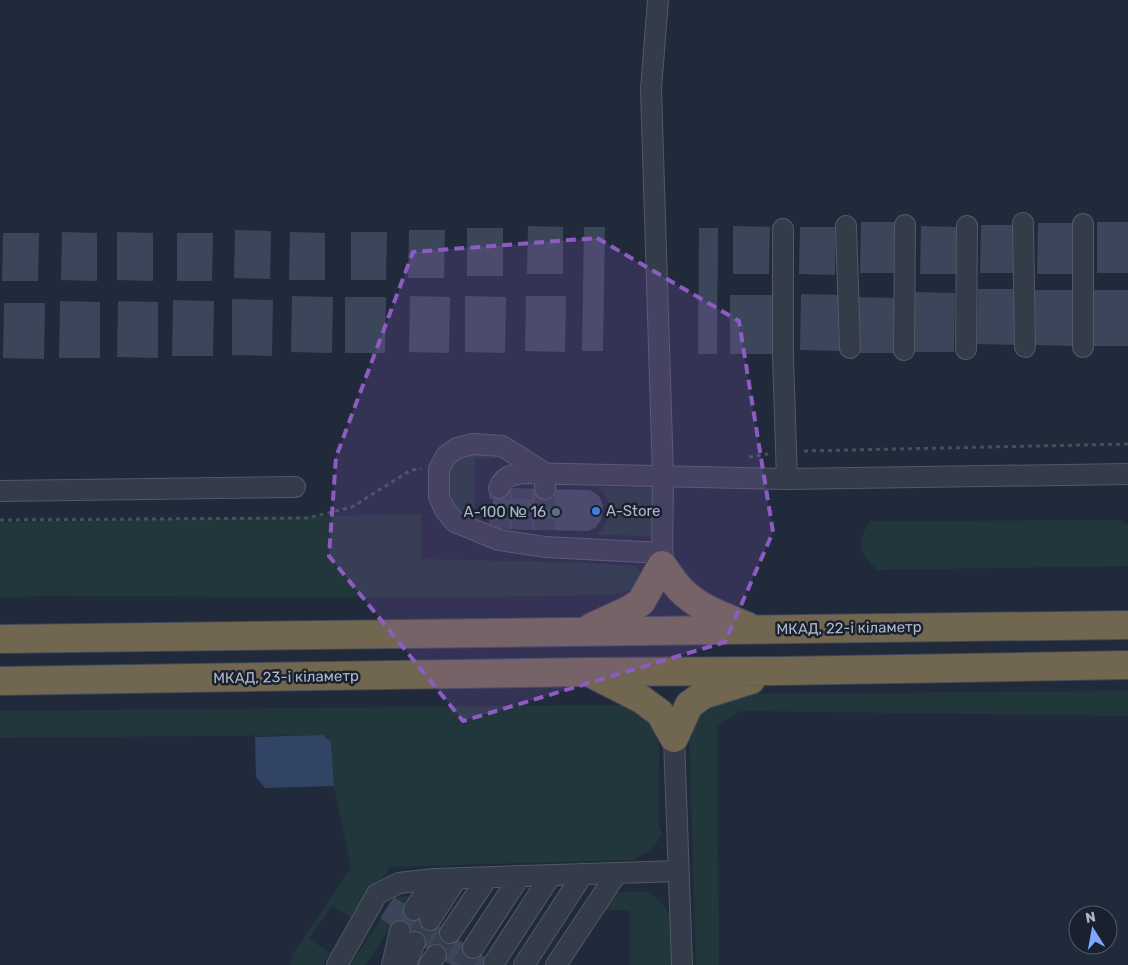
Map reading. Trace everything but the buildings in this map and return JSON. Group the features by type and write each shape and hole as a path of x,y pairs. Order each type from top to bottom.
{"highway":[{"path":"662,559 681,590 695,601 718,614 752,629"},
{"path":"0,639 576,632 630,610 641,602 662,559"},
{"name":"МКАД, 22-і кіламетр","path":"576,632 1128,625"},
{"path":"580,672 779,671 1128,665"},
{"path":"674,738 689,705 703,695 779,671"},
{"path":"580,672 642,699 660,713 674,738"},
{"name":"МКАД, 23-і кіламетр","path":"0,680 580,672"}],"street":[{"path":"545,481 502,446 473,444 457,448 446,456 439,468 439,497 445,510 455,522 499,534 545,538 662,559 663,476 651,88 658,0"},
{"path":"1023,223 1025,347"},
{"path":"1083,224 1083,347"},
{"path":"846,226 850,348"},
{"path":"904,226 904,350"},
{"path":"966,349 967,226"},
{"path":"783,229 783,356 787,480"},
{"path":"499,488 508,476 522,481 545,481 663,476 787,480 1128,474"},
{"path":"0,490 295,486"},
{"path":"674,738 682,965"},
{"path":"337,965 377,894 399,883 457,878 679,872"},
{"path":"556,965 617,873"},
{"path":"524,965 584,874"},
{"path":"494,963 551,875"},
{"path":"473,948 520,876"},
{"path":"450,934 488,877"},
{"path":"434,879 422,915 457,878"},
{"path":"392,965 407,936 406,965"}],"path":[{"path":"741,458 787,452 1128,444"},
{"path":"0,520 308,518 352,507 411,470 439,468"}],"highlighted area":[{"path":"597,238 739,321 773,532 725,642 463,721 329,556 336,457 413,252"}],"green space":[{"path":"496,453 496,458 475,459 474,507 472,514 460,513 451,505 446,494 446,469 460,454"},
{"path":"598,487 653,488 654,536 597,535 606,523 610,511 607,499"},
{"path":"421,514 421,559 590,563 636,566 642,574 636,588 622,593 603,595 434,598 41,596 0,598 0,522"},
{"path":"1120,520 1128,525 1128,566 877,570 862,552 861,547 862,536 870,521"},
{"path":"1128,691 1128,716 740,711 717,727 719,965 696,965 689,730 697,716 707,706 734,694"},
{"path":"624,705 639,712 656,732 659,748 659,826 662,834 650,850 632,860 390,867 353,919 332,906 309,939 330,953 323,965 291,965 292,955 351,868 334,786 331,742 323,735 0,738 0,711"},
{"path":"620,892 648,892 661,902 669,916 672,932 672,965 630,965 630,910 605,910 609,897 614,894"},
{"path":"412,896 365,965 350,965 396,897"}],"water":[{"path":"323,735 331,742 334,786 265,788 256,777 255,737"}],"tunnel":[{"path":"499,488 499,529"},
{"path":"522,489 522,529"},
{"path":"545,489 545,530"},
{"path":"415,942 430,920"},
{"path":"436,955 450,933"},
{"path":"462,965 473,948"}],"place":[{"name":"A-Store","path":"596,511"},
{"name":"А-100 № 16","path":"556,512"}]}
